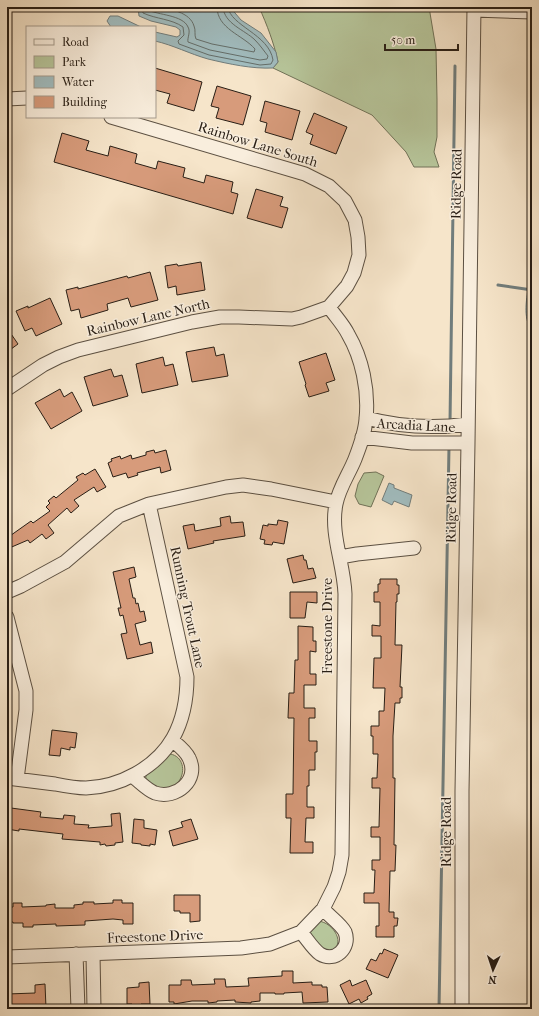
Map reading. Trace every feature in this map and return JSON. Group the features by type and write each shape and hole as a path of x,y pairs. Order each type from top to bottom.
{"street":[{"path":"474,9 530,11"},
{"name":"Ridge Road","path":"462,1009 462,791 474,9"},
{"path":"7,99 26,98"},
{"name":"Rainbow Lane South","path":"114,118 305,174 329,186 345,201 354,220 358,237 359,255 354,273 347,286 328,307"},
{"name":"Rainbow Lane North","path":"7,389 43,365 78,350 192,322 239,317 292,319 328,307"},
{"name":"Freestone Drive","path":"7,957 241,948 270,944 301,932 323,909 334,887 339,872 342,855 345,589 335,532 336,502 354,462 366,418 365,386 359,357 347,332 328,307"},
{"name":"Arcadia Lane","path":"366,418 384,423 412,426 446,427 468,424"},
{"name":"Arcadia Lane","path":"362,437 412,443 468,443"},
{"path":"7,592 65,562 119,516 149,504 226,486 243,485 336,502"},
{"name":"Running Trout Lane","path":"12,778 79,788 88,788 114,783 132,776 146,768 164,751 172,740 182,714 187,692 187,677 149,504"},
{"path":"340,557 414,548"},
{"path":"7,617 26,691 26,706 12,778"},
{"path":"132,776 152,792 159,794 171,794 182,789 191,776 191,764 181,747 172,740"},
{"path":"301,932 320,954 328,956 340,954 346,945 344,930 323,909"},
{"path":"76,954 78,1009"},
{"path":"93,954 94,1009"}],"green space":[{"path":"259,7 429,7 436,49 437,137 434,152 439,167 414,167 406,152 372,115 273,68 278,62 270,34"},
{"path":"376,472 384,476 371,507 359,504 355,496 358,484 364,473"},
{"path":"170,754 178,758 182,764 183,769 178,783 163,790 147,783 147,773 161,759"},
{"path":"317,921 329,925 337,935 337,946 333,950 325,952 309,938 310,926"}],"water":[{"path":"138,7 230,7 241,20 261,33 276,52 278,62 273,68 257,68 224,63 195,55 156,41 156,32 177,37 180,35 180,30 176,27 151,21 139,16"},
{"path":"110,16 118,16 139,26 110,26 107,21"},
{"path":"532,280 532,331 527,320 526,301 529,282"},
{"path":"389,483 394,485 394,488 412,495 409,507 394,501 392,505 382,500"}],"building":[{"path":"156,68 202,82 194,111 167,103 170,94 156,90"},
{"path":"217,86 251,96 243,125 216,118 219,108 211,106"},
{"path":"265,101 300,111 292,140 265,132 267,123 260,121"},
{"path":"314,113 347,127 336,154 310,144 313,135 306,132"},
{"path":"62,133 89,141 86,150 108,156 110,146 137,154 135,163 156,169 158,161 185,168 183,177 204,183 206,175 233,182 231,192 238,194 233,214 54,162"},
{"path":"256,189 283,197 280,206 288,208 282,228 247,218"},
{"path":"201,262 205,290 177,295 176,286 168,288 165,266 177,264 178,266"},
{"path":"150,272 158,300 131,307 128,298 107,304 108,310 81,318 79,309 71,311 66,290 78,287 78,289 127,276 128,278"},
{"path":"50,298 62,324 36,336 32,328 25,331 16,311 28,306 28,308"},
{"path":"7,328 18,344 7,352"},
{"path":"214,347 216,356 224,354 228,376 192,382 186,352"},
{"path":"326,353 335,380 326,383 329,391 309,397 299,362"},
{"path":"163,357 165,366 173,364 178,385 142,393 136,364"},
{"path":"111,369 114,377 122,375 128,396 93,406 84,377"},
{"path":"60,389 64,397 72,392 82,411 51,429 35,403"},
{"path":"154,450 155,453 166,450 171,470 161,473 160,467 137,473 138,475 128,478 126,473 113,477 108,463 112,461 111,459 120,456 121,459 131,455 132,459 146,455 146,452"},
{"path":"95,469 106,487 97,492 94,487 74,500 79,506 71,513 67,508 48,525 54,533 46,539 42,534 30,543 28,540 7,549 7,538 31,521 33,523 50,511 46,507 50,503 48,501 54,496 56,498 78,480 76,477 83,473 85,475"},
{"path":"230,516 231,523 243,522 245,536 213,541 214,543 188,549 183,526 194,524 195,531 221,526 220,518"},
{"path":"278,520 288,522 284,544 273,542 272,545 264,544 265,540 260,539 263,525 277,525"},
{"path":"303,555 308,569 313,568 316,578 293,583 287,559"},
{"path":"134,567 136,577 129,579 133,598 135,598 136,604 138,603 140,612 144,611 146,621 135,624 140,645 151,642 153,653 127,659 121,634 127,633 123,615 120,616 118,608 121,608 113,572"},
{"path":"380,579 397,579 397,585 399,585 399,594 397,594 396,602 395,645 402,645 400,687 402,687 402,698 400,698 400,703 395,703 393,736 393,778 395,778 394,845 396,845 395,871 390,871 389,912 394,912 394,918 398,918 397,926 394,926 394,937 376,937 376,926 379,926 379,903 364,903 364,893 374,893 375,870 372,870 372,860 380,860 380,837 371,837 371,827 379,827 380,788 372,788 372,778 377,778 378,754 373,754 373,736 371,736 371,726 379,726 379,711 384,711 385,688 373,688 374,658 381,658 381,636 372,636 372,625 380,626 380,602 374,602 374,592 378,592 378,584 380,584"},
{"path":"290,592 317,592 317,603 307,602 305,618 290,618"},
{"path":"298,626 313,627 313,641 316,641 316,652 310,651 310,674 316,674 316,685 304,685 304,708 315,708 315,718 309,718 309,741 317,741 317,752 315,752 315,770 309,770 309,786 307,786 307,807 314,807 314,818 306,818 305,842 313,842 313,853 290,853 291,818 286,818 286,794 293,794 294,718 288,718 289,693 294,693 295,660 298,660"},
{"path":"52,730 77,733 75,748 70,747 70,750 61,748 60,756 49,755"},
{"path":"11,808 41,812 40,817 63,819 64,815 75,816 74,824 89,825 88,828 112,826 111,814 120,813 123,842 106,846 105,844 100,845 100,842 62,839 63,834 7,829 7,814 10,814"},
{"path":"134,819 144,820 144,828 157,830 155,845 150,844 150,846 132,843"},
{"path":"191,819 198,839 173,846 169,831 183,827 181,822"},
{"path":"174,895 200,895 200,921 190,922 190,913 180,913 180,911 174,911"},
{"path":"113,900 122,900 122,903 133,903 133,924 123,924 123,920 113,919 85,921 85,925 56,926 56,924 23,927 23,923 8,922 8,907 13,907 13,903 22,903 22,907 55,904 55,908 74,908 74,905 83,904 83,902 94,902 94,904 113,903"},
{"path":"384,949 398,955 388,978 366,969 371,959 376,961"},
{"path":"282,971 293,971 293,983 312,982 312,985 322,985 322,987 327,987 328,1002 303,1003 302,992 284,994 260,993 260,1001 251,1003 235,1002 235,1000 208,1003 208,1001 192,1001 174,1004 174,1002 169,1002 169,985 181,985 181,980 191,980 192,985 215,984 214,979 225,979 226,987 249,986 248,978 282,976"},
{"path":"350,980 352,986 366,980 372,994 367,997 368,999 361,1003 359,999 349,1004 340,985"},
{"path":"149,982 150,1004 132,1006 132,1004 127,1004 127,988 139,987 139,983"},
{"path":"45,984 46,1008 24,1009 24,1007 7,1007 7,994 35,993 35,985"}],"waterway":[{"path":"450,423 455,66"},
{"path":"498,285 532,290"},
{"path":"439,1009 449,447"}]}
